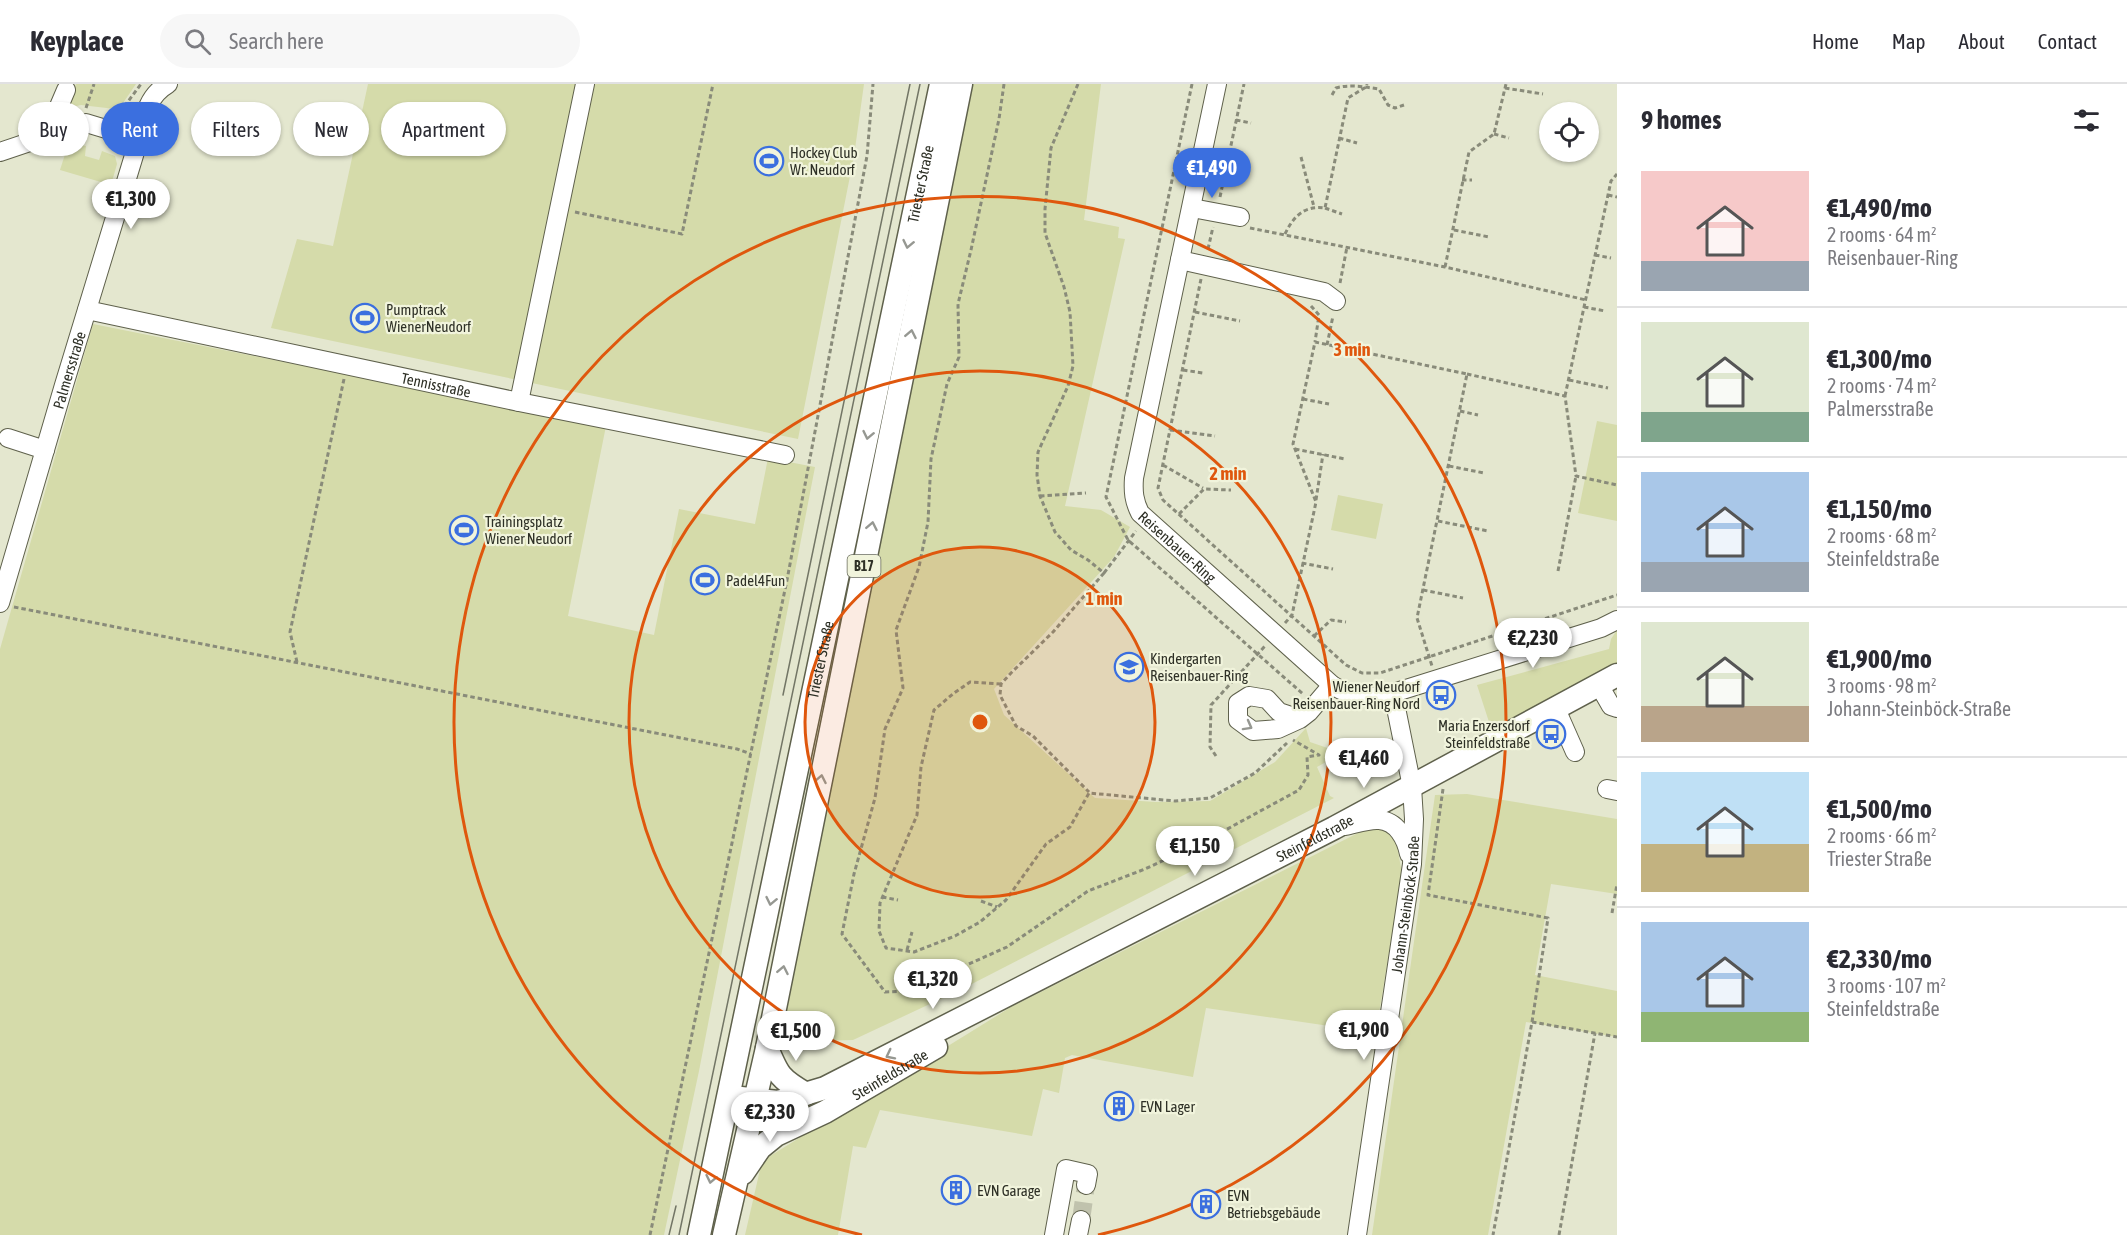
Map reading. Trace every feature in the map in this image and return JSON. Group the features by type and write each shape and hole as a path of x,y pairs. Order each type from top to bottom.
{"main road":[{"name":"Triester Straße","path":"699,1235 941,84"},
{"name":"Triester Straße","path":"724,1235 767,1048 961,84"},
{"name":"Steinfeldstraße","path":"753,1109 825,1088 1335,828 1608,680"},
{"name":"Steinfeldstraße","path":"729,1099 753,1109 774,1123 796,1124 825,1112 873,1085 1073,962"},
{"path":"767,1048 777,1072 787,1083 806,1094"},
{"path":"736,1185 760,1148 776,1135 796,1124"}],"street":[{"name":"Palmersstraße","path":"150,102 152,97 168,84"},
{"path":"519,402 585,84"},
{"name":"Reisenbauer-Ring","path":"1217,84 1134,478 1133,492 1140,513 1332,685 1345,693 1371,699 1601,628 1617,620"},
{"path":"61,102 66,90"},
{"path":"0,152 18,146"},
{"name":"Palmersstraße","path":"6,604 45,450 135,156"},
{"path":"1192,208 1217,212 1245,222"},
{"path":"1180,260 1335,290"},
{"name":"Tennisstraße","path":"87,310 519,402 785,455"},
{"path":"8,438 45,450"},
{"path":"1608,680 1611,706 1617,708"},
{"path":"1300,719 1332,685"},
{"path":"1394,693 1412,787"},
{"path":"1556,709 1575,752"},
{"name":"Johann-Steinböck-Straße","path":"1357,1235 1412,864 1414,819 1412,787"},
{"path":"1335,828 1379,820 1385,822 1405,837 1412,864"},
{"path":"1054,1235 1066,1169 1088,1174 1086,1185"}],"path":[{"path":"88,102 94,84"},
{"path":"559,209 681,234 712,84"},
{"path":"650,1235 752,754 836,328 867,156 873,84"},
{"path":"1004,84 999,119 958,304 959,357 947,384 931,459 928,522 919,567 896,630 903,688 885,729 875,798 854,874 842,934 885,993 908,991 1007,947 1088,891 1166,860 1299,790 1308,775 1307,757 1319,755 1292,739 1256,773 1210,798 1175,801 1089,793 1033,736 1016,726 1000,695 1001,684 1053,632 1147,519"},
{"path":"1078,84 1051,148 1045,209 1046,233 1070,312 1073,366 1068,386 1038,452 1037,476 1040,496 1055,532 1071,550 1104,573"},
{"path":"1192,84 1106,497 1128,540 1316,704"},
{"path":"1244,84 1158,488 1163,500 1346,665 1362,673 1380,674 1617,595"},
{"path":"1379,90 1381,84"},
{"path":"1332,95 1336,88 1346,85 1366,85 1379,90 1388,105 1395,108 1404,105"},
{"path":"1324,208 1348,98 1366,85"},
{"path":"1445,267 1469,152 1494,134 1505,86 1543,94"},
{"path":"1236,120 1251,123"},
{"path":"1494,134 1509,138"},
{"path":"1339,138 1357,143"},
{"path":"1301,157 1314,207"},
{"path":"1224,174 1238,175"},
{"path":"1558,570 1576,476 1565,396 1611,181 1617,174"},
{"path":"1462,180 1472,180"},
{"path":"1608,195 1617,197"},
{"path":"1285,234 1293,218 1314,207 1342,214"},
{"path":"1245,222 1285,234 1445,267 1586,300"},
{"path":"1454,230 1489,237"},
{"path":"1335,290 1347,247"},
{"path":"1595,255 1611,258"},
{"path":"1304,304 1313,307 1319,315 1316,342 1293,444 1316,502"},
{"path":"1584,307 1605,311"},
{"path":"1194,312 1240,321"},
{"path":"1327,345 1330,327"},
{"path":"1316,342 1565,396"},
{"path":"297,662 290,632 346,365"},
{"path":"1183,370 1203,373"},
{"path":"1437,680 1417,618 1467,374"},
{"path":"1569,380 1608,388"},
{"path":"1303,399 1329,404"},
{"path":"1460,411 1478,415"},
{"path":"1170,430 1215,436"},
{"path":"1295,449 1345,459"},
{"path":"1292,615 1316,502 1323,454"},
{"path":"1163,465 1204,489 1231,490"},
{"path":"1449,466 1484,473"},
{"path":"1576,476 1617,485"},
{"path":"1179,514 1204,489"},
{"path":"1040,496 1086,493"},
{"path":"1438,521 1488,531"},
{"path":"1302,563 1334,569"},
{"path":"1423,590 1463,598"},
{"path":"6,604 752,754"},
{"path":"1314,636 1331,620 1346,622"},
{"path":"1001,684 970,682 934,711 921,767 917,815 880,903 879,931 886,948 914,952 955,936 980,922 1006,900 1046,844 1070,827 1089,793"},
{"path":"1443,788 1428,895 1548,918 1532,1022 1493,1235"},
{"path":"1612,913 1617,884"},
{"path":"882,897 898,900"},
{"path":"981,901 997,907"},
{"path":"907,951 912,932"},
{"path":"1342,1035 1370,1030 1372,1016"},
{"path":"1532,1022 1617,1037"},
{"path":"1559,1235 1595,1033"}],"green space":[{"path":"76,84 136,84 124,102 101,102 101,107 89,106 89,102 69,102"},
{"path":"368,84 864,84 854,156 798,439 271,328 297,239 333,246 352,156 369,156 369,102 364,102"},
{"path":"971,84 1101,84 1084,220 1119,227 1118,238 1125,239 1065,506 1101,510 1130,527 1114,557 994,689 1004,715 1095,798 1156,802 1210,801 1275,762 1306,728 1310,742 1342,753 1317,767 1330,796 1334,798 964,988 853,1040 780,1042"},
{"path":"101,154 101,156 115,156 117,164 111,185 60,170 64,156 85,156 99,160"},
{"path":"93,324 606,426 568,616 654,635 679,509 755,524 768,458 815,467 699,1071 664,1235 0,1235 0,649"},
{"path":"1597,421 1617,425 1617,521 1578,513"},
{"path":"1338,495 1383,504 1376,539 1331,530"},
{"path":"1617,630 1617,666 1508,722 1489,722 1477,685 1609,649 1611,639"},
{"path":"1467,794 1617,819 1617,894 1551,884 1535,975 1617,991 1617,1037 1526,1022 1488,1235 1372,1235 1435,795"},
{"path":"1368,828 1383,829 1391,835 1397,846 1402,873 1378,1020 1370,1032 1206,1008 1193,1077 1072,1055 1065,1058 1059,1093 1043,1089 1032,1136 880,1110 866,1148 853,1146 838,1235 745,1235 762,1161 1011,1007"}],"tunnel":[{"path":"1081,1220 1086,1185"}],"tram line":[{"path":"783,695 910,84"},
{"path":"679,1235 920,84"},
{"path":"669,1235 676,1206"}],"place":[{"name":"Hockey Club Wr. Neudorf","path":"769,161"},
{"name":"Pumptrack WienerNeudorf","path":"365,318"},
{"name":"Trainingsplatz Wiener Neudorf","path":"464,530"},
{"name":"Padel4Fun","path":"705,580"},
{"name":"Kindergarten Reisenbauer-Ring","path":"1129,667"},
{"name":"Wiener Neudorf Reisenbauer-Ring Nord","path":"1441,695"},
{"name":"Maria Enzersdorf Steinfeldstraße","path":"1551,734"},
{"name":"EVN Lager","path":"1119,1106"},
{"name":"EVN Garage","path":"956,1190"},
{"name":"EVN Betriebsgebäude","path":"1206,1204"}]}
